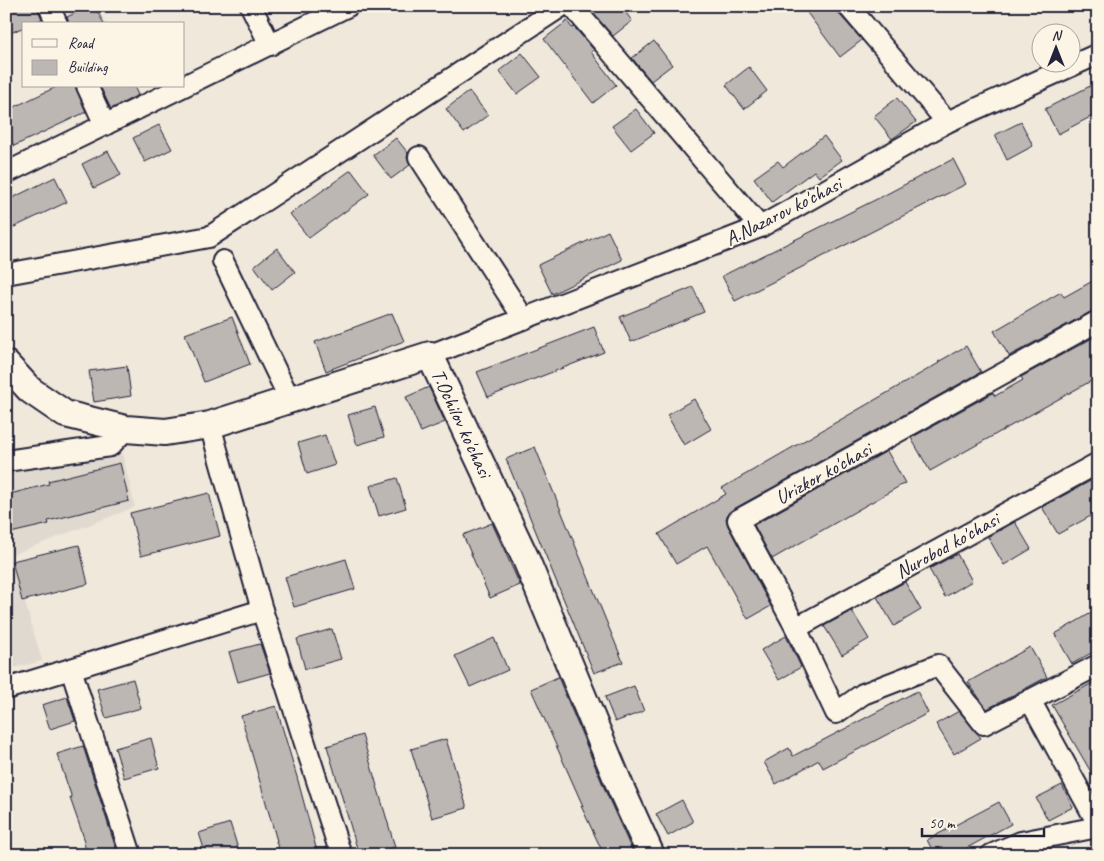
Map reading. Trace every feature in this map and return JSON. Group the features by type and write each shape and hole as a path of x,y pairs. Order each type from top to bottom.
{"main road":[{"name":"T.Ochilov ko'chasi","path":"6,364 30,390 65,414 126,429 166,432 210,425 430,355 525,557 622,791 651,855"}],"street":[{"path":"49,6 56,22"},
{"path":"250,6 270,45"},
{"path":"185,86 348,6"},
{"path":"6,274 209,236 562,6"},
{"path":"572,6 760,227"},
{"path":"848,6 947,122"},
{"name":"A.Nazarov ko'chasi","path":"430,355 760,227 947,122 1098,54"},
{"path":"88,88 105,125"},
{"path":"6,173 181,88"},
{"path":"419,157 524,320"},
{"path":"223,261 290,400"},
{"name":"Urizkor ko'chasi","path":"1030,700 984,724 938,665 863,694 836,713 796,628 738,520 1098,321"},
{"path":"210,425 262,610 340,855"},
{"path":"6,462 110,446 126,429"},
{"name":"Nurobod ko'chasi","path":"796,628 1098,463"},
{"path":"6,689 262,610"},
{"path":"991,855 1021,842 1098,825 1030,700 1098,665"},
{"path":"71,669 131,855"}],"shaded area":[{"path":"122,452 135,507 11,555 42,661 6,670 6,472"}],"building":[{"path":"6,6 37,6 42,19 35,22 22,22 22,28 6,35"},
{"path":"89,6 95,6 103,22 68,22 67,17"},
{"path":"602,6 621,6 632,21 613,36 593,13"},
{"path":"802,6 836,6 839,14 862,40 840,57"},
{"path":"567,21 594,50 591,52 616,85 593,103 544,39"},
{"path":"654,41 672,65 651,81 632,58"},
{"path":"522,53 541,77 517,94 499,71"},
{"path":"749,67 767,91 744,109 726,85"},
{"path":"1098,82 1098,113 1058,134 1045,109"},
{"path":"54,88 76,88 86,112 14,146 6,129 6,111"},
{"path":"101,88 135,88 138,95 111,109"},
{"path":"469,91 488,115 464,133 446,109"},
{"path":"897,98 916,122 892,139 874,116"},
{"path":"636,109 654,133 631,150 612,126"},
{"path":"1021,122 1033,146 1007,160 995,135"},
{"path":"159,125 172,149 145,162 133,138"},
{"path":"824,136 842,160 819,177 814,171 772,202 754,178 778,161 783,167"},
{"path":"396,138 408,153 407,158 410,165 391,179 373,155"},
{"path":"108,151 121,175 94,188 82,164"},
{"path":"953,159 966,184 735,301 722,276"},
{"path":"351,170 369,194 309,238 290,214"},
{"path":"55,177 67,202 6,231 6,201"},
{"path":"608,231 622,260 552,294 538,265"},
{"path":"277,248 295,272 272,290 254,266"},
{"path":"1098,278 1098,309 1009,356 994,331 1061,292 1064,297"},
{"path":"693,287 704,312 631,342 620,317"},
{"path":"392,313 404,341 326,371 315,342"},
{"path":"232,317 250,364 204,382 185,334"},
{"path":"594,327 604,352 488,397 477,372"},
{"path":"1098,335 1098,377 930,471 911,438 993,393 995,396 1023,380 1021,377"},
{"path":"966,346 981,372 728,513 726,519 728,526 771,606 748,619 707,546 676,564 659,534 726,494 722,488"},
{"path":"127,366 131,396 94,402 89,371"},
{"path":"429,387 445,422 421,432 406,397"},
{"path":"694,399 711,429 684,445 667,415"},
{"path":"375,407 384,437 357,445 348,415"},
{"path":"325,435 335,465 307,474 298,443"},
{"path":"535,447 623,662 594,673 506,459"},
{"path":"887,451 905,483 772,559 754,525"},
{"path":"120,463 129,501 48,521 49,524 6,534 6,495 49,484 48,481"},
{"path":"1098,477 1098,512 1058,534 1042,507"},
{"path":"397,478 406,508 379,516 370,486"},
{"path":"209,493 220,536 141,556 130,513"},
{"path":"1015,522 1031,549 1004,565 988,537"},
{"path":"492,523 520,585 490,598 463,535"},
{"path":"79,545 88,584 22,601 12,561"},
{"path":"957,554 972,581 945,597 929,569"},
{"path":"346,559 355,589 294,607 285,577"},
{"path":"905,582 921,610 894,626 877,597"},
{"path":"1098,609 1098,649 1072,664 1055,634"},
{"path":"852,611 869,639 842,655 824,626"},
{"path":"332,629 341,659 305,669 297,639"},
{"path":"786,636 801,667 779,680 761,650"},
{"path":"494,638 508,670 470,687 455,656"},
{"path":"260,644 270,673 238,682 229,652"},
{"path":"1030,647 1047,677 987,709 968,682"},
{"path":"558,677 634,855 604,855 531,689"},
{"path":"133,679 141,708 106,718 97,689"},
{"path":"1098,680 1098,784 1052,705"},
{"path":"634,686 644,711 615,722 605,697"},
{"path":"917,691 928,713 823,768 819,760 776,784 764,762 789,748 793,756"},
{"path":"67,697 75,721 50,729 42,705"},
{"path":"276,706 318,855 280,855 276,841 241,716"},
{"path":"959,711 981,738 954,754 936,724"},
{"path":"362,735 395,847 367,855 359,855 327,746"},
{"path":"151,738 159,768 124,778 115,748"},
{"path":"446,739 467,808 432,818 411,749"},
{"path":"83,746 118,855 88,855 83,841 85,841 57,754"},
{"path":"1062,785 1073,807 1048,820 1036,798"},
{"path":"682,800 693,822 668,836 656,814"},
{"path":"999,802 1011,824 954,855 935,855 927,840"},
{"path":"230,823 240,855 206,855 199,833"}]}
